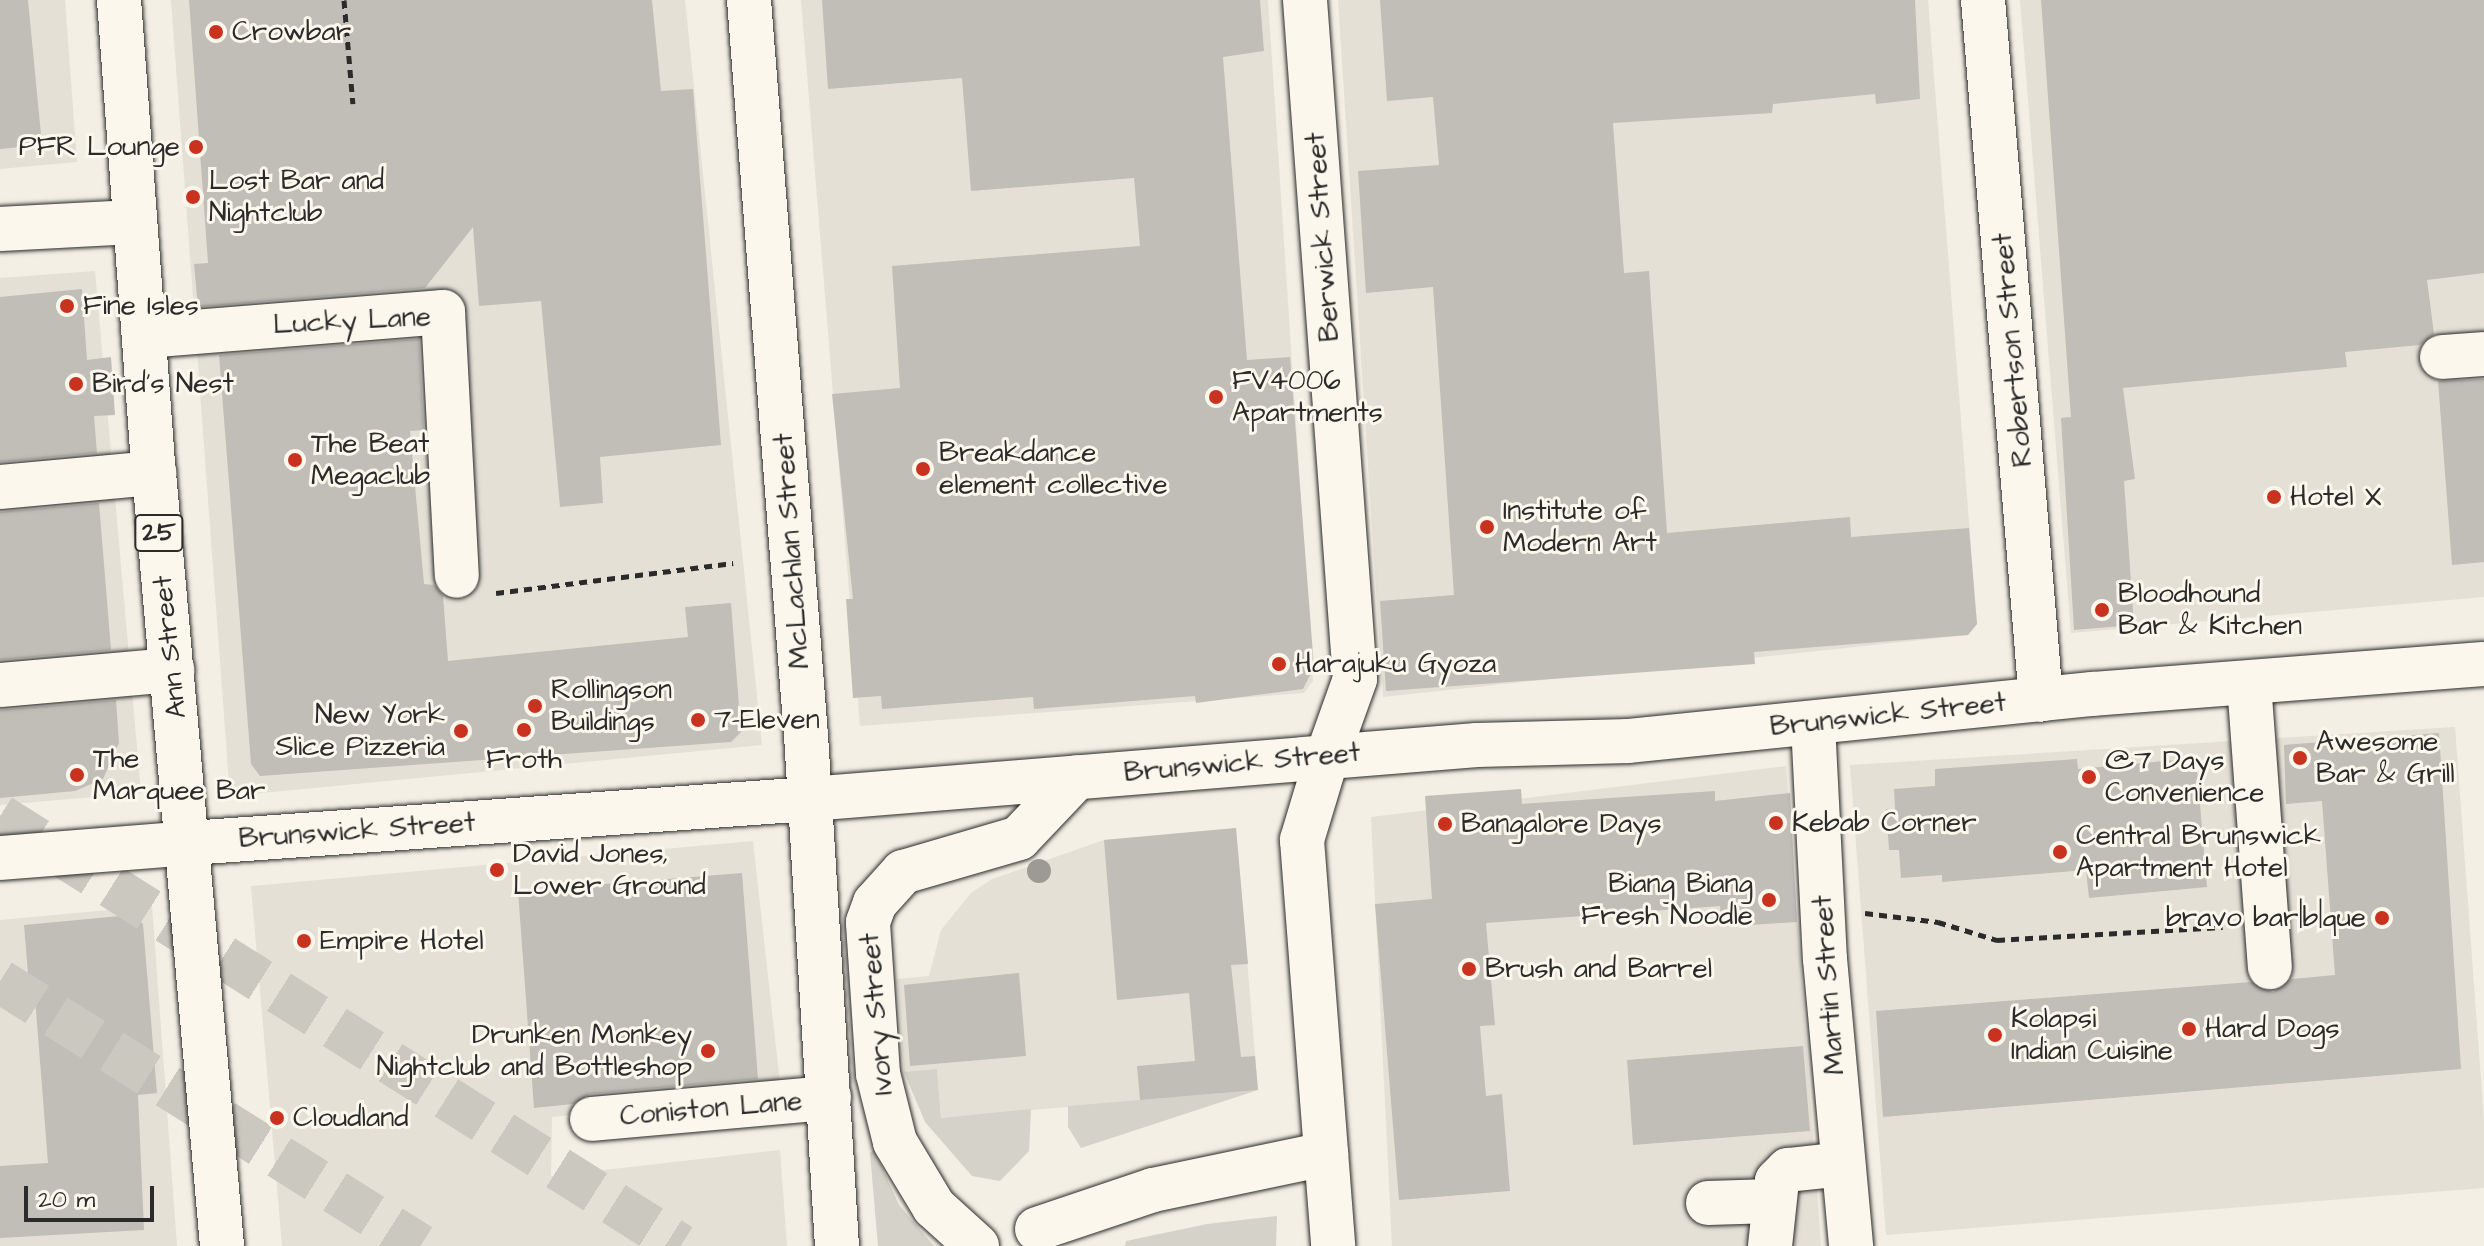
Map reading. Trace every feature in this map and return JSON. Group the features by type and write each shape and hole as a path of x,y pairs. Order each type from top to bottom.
{"main road":[{"name":"Ann Street","path":"119,0 154,473 190,843 222,1246"},
{"name":"McLachlan Street","path":"749,0 810,799 837,1246"},
{"name":"Berwick Street","path":"1305,0 1355,679 1327,757"},
{"name":"Robertson Street","path":"1983,0 2041,700"},
{"path":"0,229 135,222"},
{"name":"Lucky Lane","path":"145,336 443,312 457,576"},
{"path":"0,487 154,473"},
{"name":"Brunswick Street","path":"0,858 810,799 1477,745 1629,741 2041,700 2484,664"},
{"path":"0,685 172,670"},
{"path":"2249,683 2270,967"},
{"name":"Martin Street","path":"1813,724 1825,959 1851,1246"},
{"path":"1327,757 1302,840 1333,1246"},
{"name":"Ivory Street","path":"977,1246 934,1207 895,1142 878,1074 868,922 875,903 903,872 1019,838 1077,777"},
{"name":"Coniston Lane","path":"592,1119 829,1098"},
{"path":"1037,1229 1153,1190 1326,1154"},
{"path":"1770,1246 1772,1201 1777,1181 1788,1170 1843,1164"},
{"path":"1708,1203 1772,1201"}],"path":[{"path":"344,0 353,104"},
{"path":"457,576 462,597 733,563"},
{"path":"1860,913 1938,922 1997,940 2069,940 2267,923"}],"shaded area":[{"path":"0,0 65,0 77,162 0,169"},
{"path":"171,0 685,0 762,745 230,796"},
{"path":"801,0 1268,0 1313,681 1304,693 860,726"},
{"path":"1338,0 1928,0 1977,624 1968,635 1383,697"},
{"path":"2020,0 2484,0 2484,597 2071,633"},
{"path":"95,271 141,793 0,805 0,278"},
{"path":"2455,727 2484,1121 2484,1188 1886,1235 1850,765"},
{"path":"1786,766 1821,1246 1392,1246 1371,817"},
{"path":"1236,828 1258,1090 941,1118 937,1070 904,1072 897,979 929,976 941,930 971,893 992,879 1104,840"},
{"path":"753,841 781,1092 552,1117 551,1176 780,1150 787,1246 282,1246 251,886"},
{"path":"152,906 177,1246 0,1246 0,920"},
{"path":"937,1069 941,1118 1031,1109 1029,1151 1000,1181 972,1176 925,1122 904,1072"},
{"path":"1258,1090 1081,1148 1068,1127 1068,1106"},
{"path":"874,1150 899,1205 934,1246 878,1246 870,1153"},
{"path":"1277,1216 1276,1246 1125,1246 1126,1241 1207,1224"}],"building":[{"path":"0,0 28,0 42,145 0,149"},
{"path":"189,0 652,0 661,91 693,89 721,445 600,457 603,503 560,507 541,301 479,306 473,227 425,288 198,307 194,264 208,263"},
{"path":"822,0 1260,0 1264,51 1223,57 1247,360 1290,357 1314,667 1303,689 1196,703 1195,696 1034,709 1033,697 882,709 881,696 853,698 846,599 853,599 832,394 900,388 892,266 1140,246 1134,178 971,191 962,78 828,89"},
{"path":"1380,0 1915,0 1920,99 1876,104 1875,94 1773,104 1772,113 1613,123 1624,273 1649,271 1667,533 1850,517 1851,537 1969,528 1977,624 1968,635 1754,652 1755,664 1386,691 1380,601 1454,595 1433,287 1366,293 1358,171 1439,165 1433,97 1387,101"},
{"path":"2041,0 2484,0 2484,273 2427,280 2434,334 2420,345 2345,352 2347,367 2123,388 2135,479 2124,481 2134,625 2074,630 2061,418 2071,417"},
{"path":"82,289 87,360 111,357 115,415 94,416 97,453 0,462 0,297"},
{"path":"419,339 424,430 410,431 424,584 434,585 443,596 448,661 688,637 685,607 731,603 741,732 731,742 260,776 251,764 219,355"},
{"path":"2484,379 2484,562 2452,565 2438,381"},
{"path":"99,503 111,650 0,660 0,512"},
{"path":"116,700 119,743 103,779 75,791 0,798 0,710"},
{"path":"2439,733 2461,1069 1883,1117 1876,1011 2251,982 2273,992 2292,979 2335,975 2322,801 2286,804 2284,745"},
{"path":"2196,758 2207,887 2089,898 2086,870 1942,882 1942,875 1901,878 1899,850 1889,850 1886,809 1895,809 1894,789 1935,786 1935,769 2077,759 2078,769"},
{"path":"1521,789 1522,804 1715,791 1715,801 1790,793 1797,922 1721,927 1720,906 1486,923 1495,1025 1480,1026 1486,1096 1502,1094 1510,1191 1399,1200 1375,904 1432,899 1425,796"},
{"path":"1236,828 1248,964 1231,965 1241,1057 1255,1056 1258,1090 1140,1100 1137,1066 1195,1061 1189,993 1117,1000 1104,840"},
{"path":"742,873 758,1079 590,1094 573,1104 534,1108 518,891"},
{"path":"131,915 143,924 157,1093 138,1095 144,1230 0,1238 0,1166 48,1163 34,985 29,986 24,925"},
{"path":"1019,973 1026,1056 910,1066 904,985"},
{"path":"1803,1046 1810,1131 1633,1145 1627,1060"}],"tunnel":[{"path":"0,816 681,1246"},
{"path":"0,981 420,1246"}],"place":[{"name":"Crowbar","path":"216,32"},
{"name":"PFR Lounge","path":"196,147"},
{"name":"Lost Bar and Nightclub","path":"193,197"},
{"name":"Fine Isles","path":"67,306"},
{"name":"Bird's Nest","path":"76,384"},
{"name":"FV4006 Apartments","path":"1216,397"},
{"name":"The Beat Megaclub","path":"295,460"},
{"name":"Breakdance element collective","path":"923,469"},
{"name":"Hotel X","path":"2274,497"},
{"name":"Institute of Modern Art","path":"1487,527"},
{"name":"Bloodhound Bar & Kitchen","path":"2102,610"},
{"name":"Harajuku Gyoza","path":"1279,664"},
{"name":"Rollingson Buildings","path":"535,706"},
{"name":"7-Eleven","path":"698,720"},
{"name":"Froth","path":"524,730"},
{"name":"New York Slice Pizzeria","path":"461,731"},
{"name":"Awesome Bar & Grill","path":"2300,758"},
{"name":"The Marquee Bar","path":"77,775"},
{"name":"@7 Days Convenience","path":"2089,777"},
{"name":"Kebab Corner","path":"1776,823"},
{"name":"Bangalore Days","path":"1445,824"},
{"name":"Central Brunswick Apartment Hotel","path":"2060,852"},
{"name":"David Jones, Lower Ground","path":"497,870"},
{"name":"Biang Biang Fresh Noodle","path":"1769,900"},
{"name":"bravo bar|b|que","path":"2382,918"},
{"name":"Empire Hotel","path":"304,941"},
{"name":"Brush and Barrel","path":"1469,969"},
{"name":"Hard Dogs","path":"2189,1029"},
{"name":"Kolapsi Indian Cuisine","path":"1995,1035"},
{"name":"Drunken Monkey Nightclub and Bottleshop","path":"708,1051"},
{"name":"Cloudland","path":"277,1118"}]}
